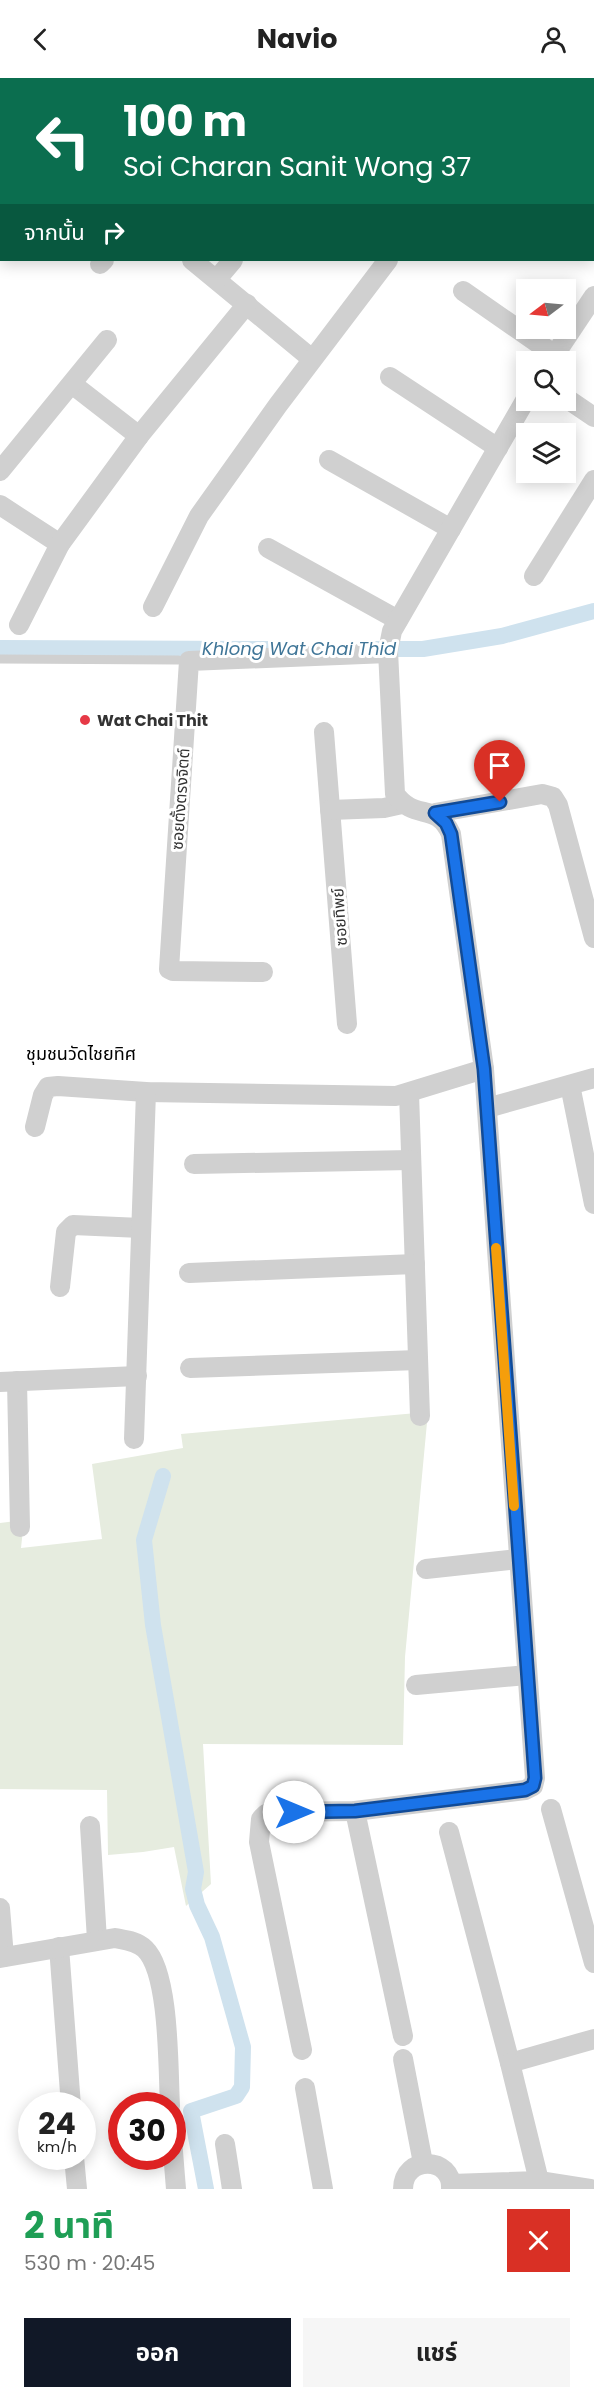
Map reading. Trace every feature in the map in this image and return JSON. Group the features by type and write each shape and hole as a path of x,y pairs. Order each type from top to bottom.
{"street":[{"path":"193,261 248,304 312,360"},
{"path":"217,279 231,261"},
{"path":"153,607 199,516 387,261"},
{"path":"463,291 543,351"},
{"path":"557,351 594,297"},
{"path":"19,625 60,544 139,436 248,304"},
{"path":"0,471 107,340"},
{"path":"390,377 498,448"},
{"path":"72,384 139,436"},
{"path":"576,405 594,417"},
{"path":"519,411 395,625 388,652 395,794 402,804 411,810 435,813 542,794 553,797 558,805 594,938"},
{"path":"329,460 450,530"},
{"path":"534,576 594,480"},
{"path":"0,505 60,544"},
{"path":"268,548 395,625"},
{"name":"ซอยตั้งตรงจิตต์","path":"263,972 173,971 169,969 189,661 388,652"},
{"name":"ซอยทิพย์","path":"324,732 347,1024"},
{"path":"330,810 384,808 402,804"},
{"path":"302,2050 259,1842 261,1819 266,1814 274,1812 355,1811 525,1790 533,1786 535,1778 484,1069 451,834 446,823 435,813"},
{"path":"34,1126 43,1095 48,1088 58,1086 146,1092 396,1096 484,1069"},
{"path":"487,1108 594,1078"},
{"path":"570,1085 594,1204"},
{"path":"134,1439 146,1092"},
{"path":"409,1093 420,1416"},
{"path":"194,1164 411,1160"},
{"path":"60,1287 66,1232 69,1227 73,1225 141,1228"},
{"path":"189,1273 415,1264"},
{"path":"190,1368 418,1360"},
{"path":"20,1527 8,1381 137,1376"},
{"path":"426,1569 518,1559"},
{"path":"416,1685 527,1675"},
{"path":"550,1809 594,1963"},
{"path":"355,1811 403,2036"},
{"path":"90,1826 97,1940"},
{"path":"448,1832 539,2181"},
{"path":"0,1908 2,1958 115,1938 132,1941 145,1949 157,1968 163,1993 169,2092"},
{"path":"59,1947 69,2092"},
{"path":"510,2063 594,2039"},
{"path":"403,2060 423,2163"},
{"path":"305,2088 323,2189"},
{"path":"225,2144 232,2189"},
{"path":"404,2189 405,2178 409,2171 423,2163 438,2165 449,2176 451,2187 539,2181 590,2189"},
{"path":"75,2170 77,2189"},
{"path":"174,2170 176,2189"}],"lane":[{"path":"0,659 178,660"}],"shaded area":[{"path":"428,1412 405,1657 403,1745 203,1744 211,1884 186,1906 174,1847 108,1855 107,1790 0,1789 0,1523 24,1520 21,1548 102,1539 92,1464 183,1448 181,1434"}],"waterway":[{"name":"Khlong Wat Chai Thid","path":"376,649 423,649 502,636 594,611"},
{"name":"Khlong Wat Chai Thid","path":"0,648 272,649"},
{"path":"163,1476 144,1540 153,1625 196,1872 193,1889 197,1905 212,1937 243,2047 242,2087 236,2096 191,2111 206,2189"}],"slow traffic":[{"path":"496,1248 514,1506"}],"place":[{"name":"Wat Chai Thit","path":"85,720"}],"district":[{"name":"ชุมชนวัดไชยทิศ","path":"81,1054"}],"route":[{"path":"294,1812 355,1811 525,1790 533,1786 535,1778 484,1069 451,834 446,823 435,813 500,802"}]}
